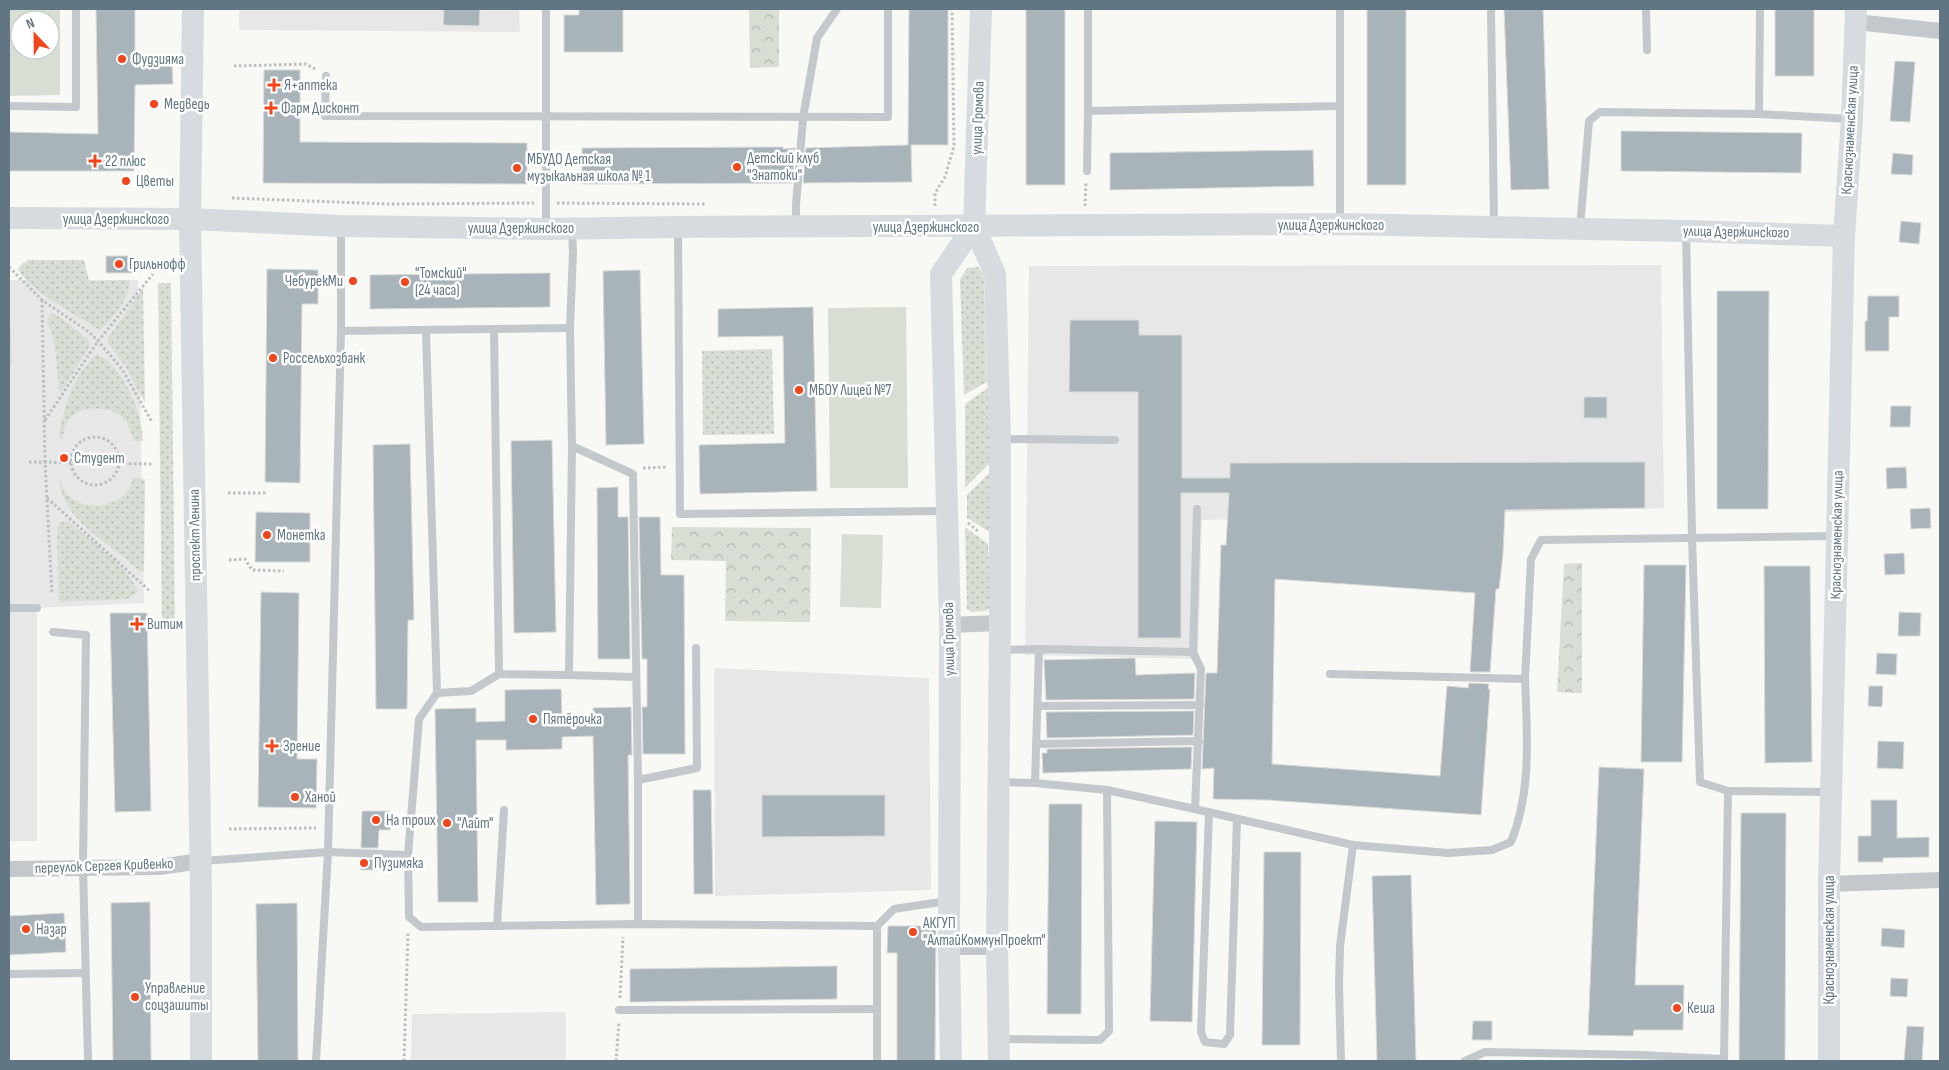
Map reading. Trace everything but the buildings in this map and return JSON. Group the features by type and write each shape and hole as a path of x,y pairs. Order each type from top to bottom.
{"street":[{"name":"проспект Ленина","path":"193,9 190,219 200,861 201,1061"},
{"name":"улица Громова","path":"981,9 974,226 994,274 1000,439 997,947 999,1061"},
{"path":"1856,15 1940,31"},
{"name":"Краснознаменская улица","path":"1829,1061 1829,884 1844,236 1852,119 1856,15"},
{"name":"улица Дзержинского","path":"9,218 190,219 341,226 546,229 678,226 936,227 1340,224 1580,228 1844,236"},
{"name":"улица Громова","path":"951,1061 949,947 950,625 942,274 974,226"},
{"path":"950,625 1000,623"},
{"name":"переулок Сергея Кривенко","path":"9,868 160,867 200,861"},
{"path":"1829,884 1940,880"},
{"path":"949,947 997,947"}],"lane":[{"path":"9,106 76,107 76,9"},
{"path":"546,9 546,229"},
{"path":"796,227 803,118 817,38 836,9"},
{"path":"326,76 325,116 888,117 888,9"},
{"path":"1087,171 1088,9"},
{"path":"1340,9 1340,224"},
{"path":"1491,9 1494,227"},
{"path":"1646,9 1647,50"},
{"path":"1759,114 1760,9"},
{"path":"1088,111 1340,106"},
{"path":"1580,228 1589,121 1600,112 1759,114 1852,119"},
{"path":"316,1061 328,852 327,828 341,331 341,226"},
{"path":"678,226 680,514 946,509"},
{"path":"569,675 572,229"},
{"path":"1686,231 1692,537 1700,782 1728,791 1831,792"},
{"path":"341,331 570,328"},
{"path":"494,329 499,674"},
{"path":"426,330 437,693 419,719 408,855 409,917 420,927 638,924 877,926"},
{"path":"1000,439 1115,440"},
{"path":"572,446 633,474 638,780 638,924"},
{"path":"1195,809 1201,669 1193,652 1197,509"},
{"path":"998,782 1035,783 1107,790 1353,845 1448,853 1492,850 1511,842 1520,821 1526,781 1525,679 1531,559 1541,540 1837,536"},
{"path":"9,608 37,608"},
{"path":"53,632 86,635 83,867 88,1061"},
{"path":"638,780 697,768 696,648"},
{"path":"1035,783 1039,649"},
{"path":"1000,650 1193,652"},
{"path":"437,693 471,691 499,674 636,677"},
{"path":"1330,674 1525,679"},
{"path":"1038,706 1200,705"},
{"path":"1036,744 1199,741"},
{"path":"998,1039 1100,1040 1109,1031 1107,790"},
{"path":"1465,1061 1485,1052 1641,1055 1724,1060 1728,791"},
{"path":"497,926 504,810"},
{"path":"1209,813 1201,1032 1206,1042 1224,1044 1230,1034 1237,819"},
{"path":"1341,1061 1338,985 1340,946 1353,845"},
{"path":"200,861 328,852 408,855"},
{"path":"877,1061 877,926 894,909 949,900"},
{"path":"9,974 85,973"},
{"path":"619,1010 877,1009"}],"path":[{"path":"936,227 935,193 945,177 954,146 952,9"},
{"path":"234,66 306,64 326,76"},
{"path":"1086,206 1087,171"},
{"path":"232,198 388,204 707,204"},
{"path":"9,267 42,300 98,340 122,369 152,422"},
{"path":"44,420 98,340 153,274"},
{"path":"42,300 45,462 52,593"},
{"path":"92,438 107,441 113,446 117,452 119,464 111,479 96,485 88,484 81,480 75,474 71,463 74,451 79,444 92,438"},
{"path":"29,462 152,464"},
{"path":"633,474 646,467 680,466"},
{"path":"228,493 267,493"},
{"path":"47,498 151,592"},
{"path":"946,509 1000,547"},
{"path":"228,560 245,559 252,570 284,571"},
{"path":"229,829 327,828"},
{"path":"404,1061 409,917"},
{"path":"616,1061 623,925"}],"shaded area":[{"path":"239,9 519,9 520,32 239,30"},
{"path":"1661,265 1664,508 1202,520 1198,659 1025,655 1029,266"},
{"path":"9,280 138,280 144,603 37,608 37,841 9,841"},
{"path":"714,668 929,678 931,890 715,896"},
{"path":"566,1012 566,1061 411,1061 412,1014"}],"green space":[{"path":"9,9 60,9 10,10 10,60 60,60 60,95 9,96"},
{"path":"749,9 779,9 779,67 750,68"},
{"path":"28,260 84,260 89,281 130,280 127,295 116,314 100,330 32,286 18,269"},
{"path":"978,267 984,276 987,382 964,395 960,280 967,268"},
{"path":"158,283 171,283 175,628 162,628"},
{"path":"143,288 145,403 125,366 108,343 108,338"},
{"path":"9,305 12,363 9,363"},
{"path":"906,307 908,488 830,488 828,308"},
{"path":"51,313 59,316 89,340 90,346 61,392 59,390 53,337 47,321"},
{"path":"772,349 774,434 703,435 702,351"},
{"path":"97,354 113,366 125,382 138,411 143,441 134,441 130,428 122,417 110,410 94,408 86,409 73,415 68,420 63,439 59,439 70,393 82,371"},
{"path":"988,388 990,463 965,488 965,404"},
{"path":"991,471 991,533 967,518 967,495"},
{"path":"133,478 145,479 144,571 140,572 79,521 63,495 59,479 66,493 73,499 81,503 98,506 116,501 123,496 130,488"},
{"path":"60,522 69,522 108,554 126,573 138,592 127,599 59,602 57,531"},
{"path":"672,527 811,528 810,622 725,621 726,561 671,560"},
{"path":"965,527 988,544 991,607 985,611 971,612 967,609"},
{"path":"842,534 883,535 881,608 840,607"},
{"path":"1582,563 1582,693 1557,692 1564,564"}],"place":[{"name":"Фудзияма","path":"122,59"},
{"name":"Я+аптека","path":"274,85"},
{"name":"Медведь","path":"154,104"},
{"name":"Фарм Дисконт","path":"271,108"},
{"name":"22 плюс","path":"95,161"},
{"name":"Детский клуб \"Знатоки\"","path":"737,167"},
{"name":"МБУДО Детская музыкальная школа № 1","path":"517,168"},
{"name":"Цветы","path":"126,181"},
{"name":"Грильнофф","path":"119,264"},
{"name":"ЧебурекМи","path":"353,281"},
{"name":"\"Томский\" (24 часа)","path":"405,282"},
{"name":"Россельхозбанк","path":"273,358"},
{"name":"МБОУ Лицей №7","path":"799,390"},
{"name":"Студент","path":"64,458"},
{"name":"Монетка","path":"267,535"},
{"name":"Витим","path":"137,624"},
{"name":"Пятёрочка","path":"533,719"},
{"name":"Зрение","path":"272,746"},
{"name":"Ханой","path":"295,797"},
{"name":"На троих","path":"376,820"},
{"name":"\"Лайт\"","path":"447,823"},
{"name":"Пузимяка","path":"364,863"},
{"name":"Назар","path":"26,929"},
{"name":"АКГУП \"АлтайКоммунПроект\"","path":"913,932"},
{"name":"Управление соцзашиты","path":"135,997"},
{"name":"Кеша","path":"1677,1008"}]}
